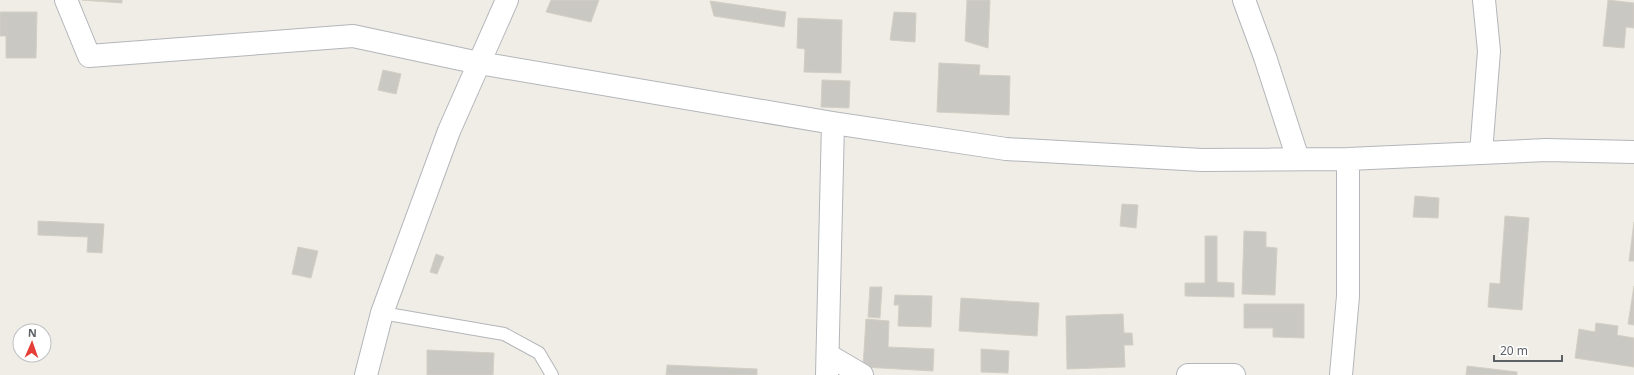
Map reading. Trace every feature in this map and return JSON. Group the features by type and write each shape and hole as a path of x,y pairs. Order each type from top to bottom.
{"street":[{"path":"66,0 90,56 353,36 479,63 833,123 1006,149 1202,160 1348,159 1546,150 1634,152"},
{"path":"366,375 382,313 449,131 507,0"},
{"path":"1244,0 1265,57 1298,159"},
{"path":"1482,153 1489,51 1484,0"},
{"path":"833,123 827,365 862,375"},
{"path":"1341,375 1348,296 1348,159"},
{"path":"1188,375 1234,375"}],"lane":[{"path":"382,313 504,334 539,353 552,375"}],"building":[{"path":"82,0 122,0 122,3"},
{"path":"551,0 599,0 591,22 546,12"},
{"path":"967,0 990,0 988,48 965,41"},
{"path":"1608,0 1634,3 1634,28 1626,27 1624,48 1603,46"},
{"path":"710,1 786,12 784,27 714,16"},
{"path":"0,12 37,12 36,58 6,58 6,36 0,36"},
{"path":"894,12 916,13 915,42 890,40"},
{"path":"798,18 842,20 841,73 804,72 805,49 797,48"},
{"path":"939,63 980,65 979,75 1010,76 1009,115 937,112"},
{"path":"383,70 401,74 396,94 378,90"},
{"path":"822,80 850,81 849,108 821,107"},
{"path":"1415,196 1439,198 1438,218 1413,217"},
{"path":"1122,204 1138,205 1136,228 1120,226"},
{"path":"1505,216 1529,218 1522,310 1488,307 1490,283 1500,284"},
{"path":"38,221 104,224 102,253 87,252 88,237 38,235"},
{"path":"1634,222 1634,261 1629,261"},
{"path":"1244,231 1266,232 1266,247 1277,248 1275,295 1242,294"},
{"path":"1205,236 1217,236 1217,282 1234,283 1234,297 1185,296 1185,283 1205,283"},
{"path":"298,247 318,251 311,278 292,274"},
{"path":"436,254 444,257 437,274 430,272"},
{"path":"1634,286 1634,325 1628,324"},
{"path":"870,287 882,287 880,318 868,317"},
{"path":"895,295 932,296 931,327 898,326 899,305 894,305"},
{"path":"961,298 1039,303 1037,336 959,331"},
{"path":"1244,304 1304,304 1304,338 1273,337 1273,328 1244,328"},
{"path":"1123,314 1124,333 1132,333 1133,345 1124,345 1125,367 1067,369 1066,316"},
{"path":"866,319 889,321 888,347 934,349 933,371 863,367"},
{"path":"1596,323 1618,326 1617,335 1634,338 1634,367 1575,358 1579,329 1595,332"},
{"path":"981,349 1009,351 1008,373 981,372"},
{"path":"427,350 494,353 493,375 427,375"},
{"path":"667,365 757,369 757,375 666,375"},
{"path":"1467,366 1517,372 1517,375 1466,375"}]}
